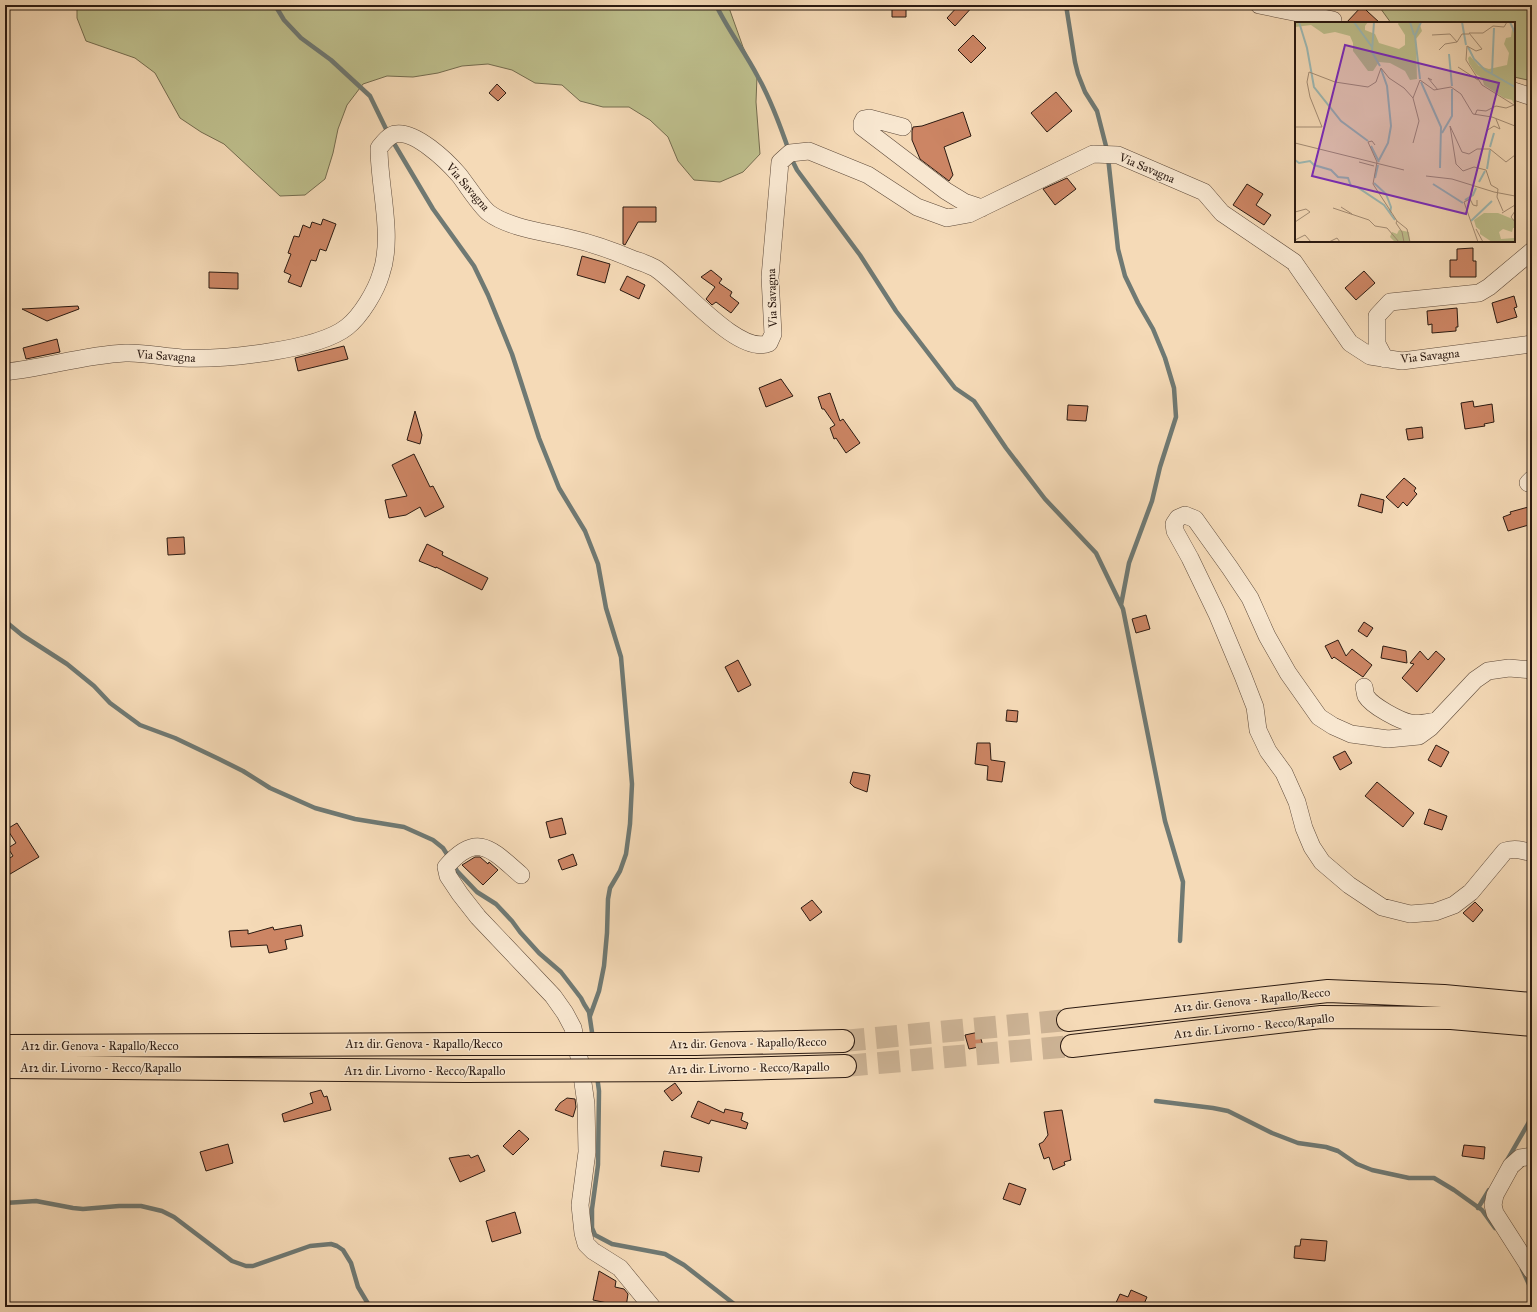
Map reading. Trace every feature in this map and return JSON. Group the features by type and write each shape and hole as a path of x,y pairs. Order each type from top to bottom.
{"highway":[{"name":"A12 dir. Genova - Rapallo/Recco","path":"1068,1020 1328,991 1444,996 1532,1004"},
{"name":"A12 dir. Livorno - Recco/Rapallo","path":"1072,1046 1321,1017 1451,1018 1532,1025"},
{"name":"A12 dir. Genova - Rapallo/Recco","path":"5,1046 694,1044 843,1041"},
{"name":"A12 dir. Livorno - Recco/Rapallo","path":"5,1067 466,1071 695,1070 845,1066"}],"street":[{"path":"1259,5 1335,21"},
{"path":"1323,5 1335,21"},
{"path":"1515,92 1532,97"},
{"path":"903,127 869,118 864,119 862,123 862,127 946,191 964,202 982,208"},
{"name":"Via Savagna","path":"5,372 124,353 182,358 235,357 311,343 336,334 357,318 381,275 386,254 386,226 379,148 386,139 394,134 402,134 418,140 435,151 458,174 489,213 523,228 571,238 605,248 654,268 738,338 763,346 769,343 773,334 770,277 780,162 790,153 809,151 868,176 917,207 947,218 969,214 1093,154 1118,155 1204,192 1222,213 1294,262 1350,343 1370,356 1402,361 1532,344"},
{"path":"1385,359 1377,344 1377,316 1390,302 1479,293 1490,287 1532,251"},
{"path":"1532,670 1509,668 1488,672 1475,680 1430,728 1419,736 1388,739 1351,734 1332,726 1319,717 1288,673 1267,636 1250,598 1195,519 1185,515 1178,518 1174,524 1175,531 1217,614 1243,676 1255,707 1258,730 1268,751 1287,781 1297,802 1304,828 1322,862 1349,885 1382,907 1410,914 1435,912 1454,905 1471,892 1505,851 1517,849 1532,853"},
{"path":"1364,687 1365,695 1372,703 1384,711 1411,724 1436,721"},
{"path":"521,875 508,863 485,847 471,847 454,858 446,867 448,876 478,918 553,996 573,1028 586,1104 587,1152 580,1205 583,1233 586,1244 593,1251 620,1268 652,1307"},
{"path":"1532,1156 1520,1158 1511,1166 1495,1195 1493,1205 1496,1213 1532,1271"}],"green space":[{"path":"77,5 728,5 743,47 757,76 756,102 760,154 743,172 720,182 694,180 678,161 668,137 650,120 629,107 603,107 580,101 562,85 535,83 512,70 488,64 462,66 438,73 413,77 387,76 363,84 347,105 338,129 333,153 325,179 305,195 280,196 224,144 201,132 180,118 155,73 135,58 86,41 77,18"},
{"path":"1378,5 1532,5 1532,81 1515,77 1515,22 1390,22"}],"building":[{"path":"892,5 906,5 906,17 892,17"},
{"path":"959,5 974,5 955,26 947,18"},
{"path":"1362,6 1379,22 1347,22"},
{"path":"973,35 986,48 971,63 958,50"},
{"path":"497,84 506,93 498,101 489,93"},
{"path":"1056,92 1072,111 1047,132 1031,113"},
{"path":"963,112 971,136 944,147 953,175 949,181 920,159 912,140 912,131 913,127 922,126"},
{"path":"1067,178 1076,189 1055,205 1043,189"},
{"path":"1247,184 1263,194 1256,205 1271,215 1264,225 1233,205"},
{"path":"623,207 656,207 656,222 638,222 625,245 623,244"},
{"path":"323,219 336,224 326,251 320,249 316,261 311,260 301,287 288,282 291,275 284,272 291,254 288,253 294,236 299,237 303,225 310,228 312,222 321,225"},
{"path":"1473,248 1473,261 1476,261 1476,277 1450,277 1450,260 1457,260 1457,249"},
{"path":"582,256 610,264 605,283 577,275"},
{"path":"711,270 722,279 719,283 732,292 730,296 739,303 731,313 716,302 712,305 706,299 715,287 701,277"},
{"path":"1364,271 1375,283 1356,300 1345,288"},
{"path":"209,272 238,273 238,289 209,288"},
{"path":"627,276 645,285 639,299 620,290"},
{"path":"1514,296 1517,307 1514,308 1517,317 1497,323 1492,303"},
{"path":"78,306 79,309 47,321 22,309"},
{"path":"1457,308 1458,327 1456,327 1456,331 1432,333 1432,324 1428,325 1427,311"},
{"path":"57,339 60,352 26,359 23,348"},
{"path":"344,346 348,359 298,371 295,358"},
{"path":"781,379 793,396 766,407 759,388"},
{"path":"830,393 840,421 843,419 860,443 846,453 836,438 834,439 830,428 835,425 824,409 822,409 818,397"},
{"path":"1473,401 1474,407 1492,404 1494,422 1484,424 1485,426 1465,429 1461,403"},
{"path":"1068,405 1088,406 1086,421 1067,420"},
{"path":"415,411 422,435 420,444 407,440"},
{"path":"1422,427 1423,438 1408,440 1406,429"},
{"path":"414,454 430,487 433,486 444,507 425,517 420,507 406,515 389,518 385,500 407,496 392,465"},
{"path":"1404,478 1416,488 1414,491 1417,494 1407,506 1403,502 1398,508 1386,497"},
{"path":"1361,494 1384,500 1382,513 1358,506"},
{"path":"1532,506 1532,524 1508,531 1503,517 1511,514 1510,512"},
{"path":"184,537 185,554 168,555 167,538"},
{"path":"427,544 443,552 442,555 488,578 482,590 436,567 419,561"},
{"path":"1146,615 1150,629 1136,633 1132,619"},
{"path":"1364,622 1373,628 1367,637 1358,631"},
{"path":"1338,640 1346,656 1352,649 1372,665 1363,677 1334,657 1332,659 1325,646"},
{"path":"1383,646 1406,651 1407,663 1381,658"},
{"path":"1420,651 1428,660 1436,651 1445,659 1417,692 1402,678 1414,664 1410,663"},
{"path":"738,660 751,685 738,692 725,667"},
{"path":"1007,710 1018,711 1017,722 1006,721"},
{"path":"977,743 990,743 991,760 1005,762 1002,782 987,780 988,766 975,764"},
{"path":"1436,745 1449,752 1441,767 1428,760"},
{"path":"1345,751 1352,763 1340,770 1333,757"},
{"path":"853,772 870,775 867,792 854,787 850,783"},
{"path":"1377,782 1414,813 1403,827 1365,796"},
{"path":"1429,809 1447,816 1442,830 1424,824"},
{"path":"562,818 566,834 550,838 546,822"},
{"path":"17,823 39,857 5,877 5,861 13,856 8,848 16,843 7,829"},
{"path":"573,854 577,865 562,870 558,860"},
{"path":"475,857 480,857 488,864 489,862 498,870 483,885 462,865"},
{"path":"812,900 822,912 810,921 801,908"},
{"path":"1475,902 1483,910 1473,922 1463,913"},
{"path":"301,925 303,936 285,940 287,949 269,953 267,945 231,947 229,931 248,930 248,934 273,927 274,930"},
{"path":"979,1032 983,1046 969,1049 965,1035"},
{"path":"675,1083 682,1093 672,1101 664,1091"},
{"path":"321,1090 324,1097 327,1096 331,1110 284,1122 282,1114 313,1103 310,1093"},
{"path":"567,1098 575,1099 576,1107 573,1117 555,1110 560,1103"},
{"path":"698,1101 724,1113 725,1109 743,1113 741,1120 748,1123 746,1129 711,1120 709,1124 691,1117"},
{"path":"1062,1110 1071,1160 1064,1162 1065,1165 1053,1170 1049,1157 1044,1159 1039,1144 1043,1142 1048,1135 1044,1112"},
{"path":"519,1130 529,1139 513,1155 503,1146"},
{"path":"228,1144 233,1163 206,1171 200,1152"},
{"path":"1464,1145 1485,1147 1484,1159 1462,1156"},
{"path":"664,1151 702,1157 699,1172 661,1166"},
{"path":"469,1155 471,1158 478,1155 485,1171 460,1182 449,1158"},
{"path":"1009,1183 1026,1189 1020,1205 1003,1199"},
{"path":"515,1212 521,1233 492,1242 486,1221"},
{"path":"1301,1239 1327,1241 1325,1261 1294,1258 1295,1246 1300,1246"},
{"path":"599,1271 616,1281 615,1287 624,1289 628,1294 626,1307 593,1300"},
{"path":"1131,1290 1147,1297 1144,1304 1151,1307 1114,1307 1120,1294 1128,1297"}],"waterway":[{"path":"275,5 284,20 301,38 331,60 370,96 388,133"},
{"path":"716,5 763,86 789,151"},
{"path":"1066,5 1078,74 1085,92 1097,111 1107,150"},
{"path":"392,140 433,209 474,266 488,295 512,354 539,438 559,488 585,531 598,564 606,608 621,657 632,784 630,824 626,854 620,871 610,888 604,966 599,991 590,1016"},
{"path":"1108,157 1118,249 1125,276 1153,329 1165,358 1174,388 1176,417 1160,467 1152,501 1129,563 1121,605"},
{"path":"791,158 797,170 860,255 896,311 955,388 974,401 1006,448 1045,499 1096,553 1123,609 1165,821 1183,882 1180,941"},
{"path":"5,621 22,635 67,664 94,686 110,703 140,725 175,738 243,771 270,788 315,808 355,819 404,827 433,840 443,848 450,859"},
{"path":"454,865 457,871 477,892 496,904 539,953 561,972 581,998 589,1012 593,1039"},
{"path":"597,1076 599,1091 598,1165 592,1209 592,1228 595,1235 612,1244 665,1254 684,1265 738,1307"},
{"path":"1156,1101 1228,1111 1272,1133 1298,1143 1326,1147 1338,1151 1357,1164 1372,1170 1409,1178 1434,1178 1482,1210 1495,1228"},
{"path":"1506,1162 1529,1122 1532,1122"},
{"path":"1478,1208 1489,1190"},
{"path":"5,1203 36,1201 83,1209 141,1206 162,1211 174,1217 232,1261 246,1266 253,1266 310,1246 331,1244 343,1250 351,1263 358,1287 370,1307"},
{"path":"1522,1269 1532,1291"}],"tunnel":[{"path":"843,1041 1068,1020"},
{"path":"845,1066 1072,1046"}]}
